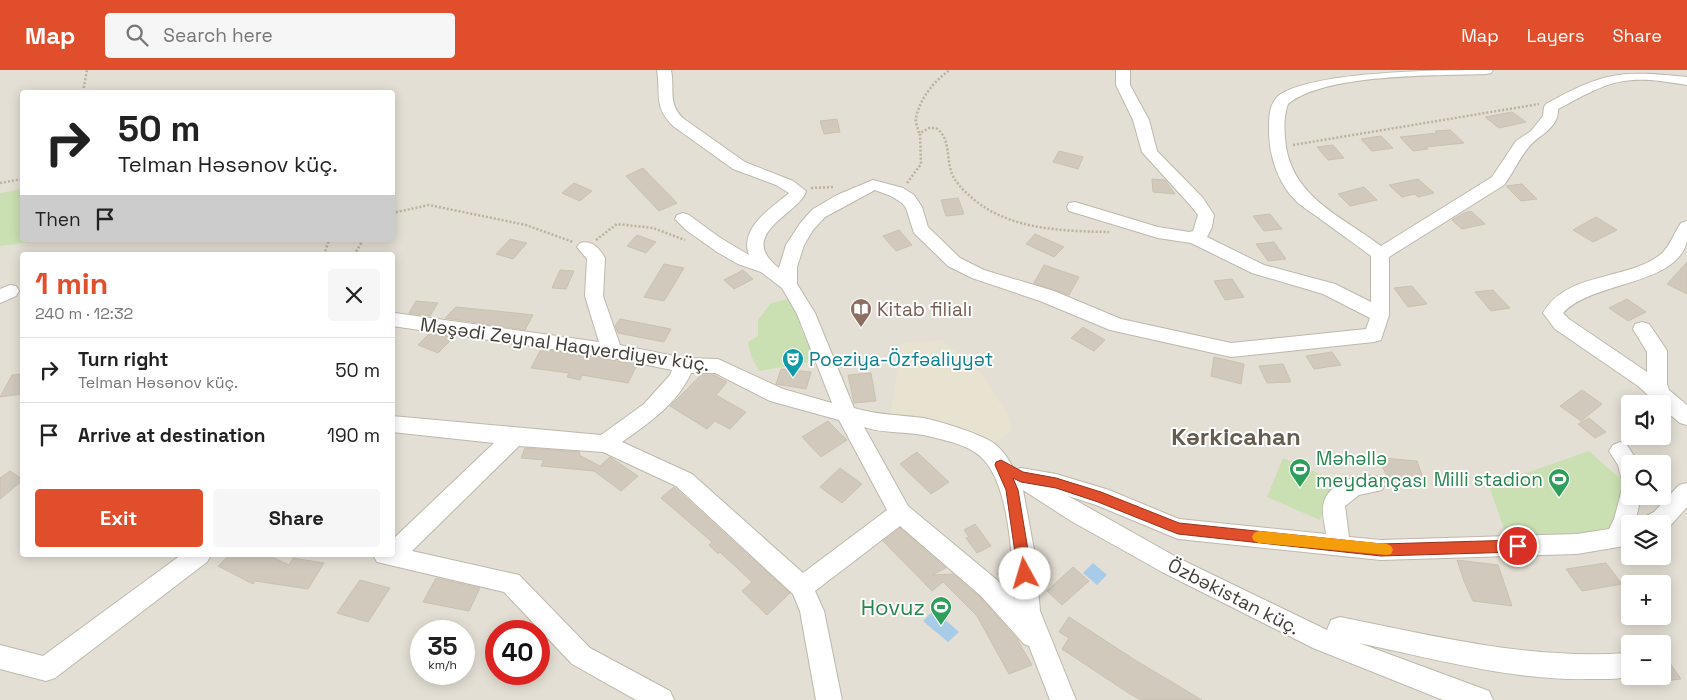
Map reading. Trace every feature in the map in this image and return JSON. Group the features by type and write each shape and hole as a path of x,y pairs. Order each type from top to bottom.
{"street":[{"path":"664,70 667,80 666,106 672,116 687,131 702,139 728,160 751,172 791,184 798,190 797,194 765,222 756,241 758,253 767,268 788,284 806,313 829,375 846,413 875,470 900,512 989,588 1043,647"},
{"path":"1123,70 1123,85 1141,120 1150,152 1197,202 1206,215 1204,227 1200,235 1195,238"},
{"path":"1380,254 1301,196 1286,176 1278,148 1278,112 1282,100 1294,90 1317,84 1356,78 1486,70"},
{"path":"1380,254 1498,181 1522,144 1536,134 1551,117 1551,107 1580,90 1610,78 1634,74 1687,81"},
{"path":"788,284 788,267 795,245 807,226 819,213 873,185 888,188 908,199 914,206 920,229 954,262 978,274 1047,296 1117,325 1231,350 1374,335 1380,315 1380,254"},
{"path":"1075,207 1165,235 1195,238 1258,269 1329,289 1380,315"},
{"path":"683,219 711,240 752,264 767,268"},
{"path":"1661,395 1645,381 1562,324 1552,313 1557,306 1578,293 1635,276 1657,266 1669,257 1687,227"},
{"path":"586,247 596,258 594,296 607,339 613,351"},
{"name":"Məşədi Zeynal Haqverdiyev küç.","path":"395,320 613,351 684,364 718,366 777,395 831,411 846,413 869,421 926,427 951,434 988,450 1001,465"},
{"path":"1642,329 1657,351 1657,384 1661,395"},
{"path":"606,444 664,397 680,376 684,364"},
{"path":"1671,403 1687,417"},
{"path":"395,424 514,437 606,444 684,480 802,588 812,611 829,700"},
{"path":"395,549 514,437"},
{"path":"1620,451 1622,455"},
{"path":"1001,465 1012,490 1024,555 1028,611 1063,700"},
{"name":"Özbəkistan küç.","path":"1001,465 1096,525 1225,594 1342,648 1480,700"},
{"path":"1021,477 1056,483 1101,497 1178,529 1381,550 1577,544 1621,537"},
{"path":"1339,545 1334,504 1341,494 1356,485 1374,484"},
{"path":"1666,515 1687,492"},
{"path":"802,588 900,512"},
{"path":"0,657 46,669 196,557"},
{"path":"393,557 512,583 580,656 661,700"},
{"path":"1342,648 1336,636 1340,628 1511,662 1589,667 1621,665"}],"path":[{"path":"83,90 86,70"},
{"path":"888,188 906,184 921,165 920,135 915,119 929,87 938,77 950,70"},
{"path":"1278,148 1563,100"},
{"path":"920,135 927,128 942,131 948,148 950,170 957,182 977,202 1008,219 1036,228 1058,230 1108,232 1134,226"},
{"path":"0,184 20,179"},
{"path":"791,184 815,189 836,186"},
{"path":"395,212 429,205 526,225 586,247 617,224 653,228 686,241"}],"shaded area":[{"path":"0,70 1687,70 1687,700 0,700"},
{"path":"942,340 979,371 1006,412 1012,431 990,446 890,417 902,343"}],"green space":[{"path":"20,189 20,242 31,242 0,246 0,193"},
{"path":"789,299 802,317 800,327 816,361 759,371 751,356 748,342 758,336 758,320 771,303"},
{"name":"Milli stadion","path":"1589,451 1621,480 1621,505 1624,505 1624,511 1609,535 1506,534 1489,486"},
{"name":"Məhəllə meydançası","path":"1283,458 1334,480 1320,520 1267,497"}],"water":[{"path":"1093,563 1107,575 1097,585 1083,573"},
{"name":"Hovuz","path":"934,610 959,632 948,642 923,621"}],"building":[{"path":"1512,112 1526,122 1499,128 1485,117"},
{"path":"837,119 840,132 824,134 820,121"},
{"path":"1450,130 1464,143 1426,147 1428,149 1413,151 1400,137 1437,133 1435,131"},
{"path":"1381,136 1393,148 1372,151 1361,139"},
{"path":"1333,145 1344,158 1328,160 1317,147"},
{"path":"1059,151 1083,157 1078,169 1053,162"},
{"path":"643,168 677,203 659,211 626,176"},
{"path":"1152,179 1165,180 1175,194 1153,192"},
{"path":"1418,179 1434,193 1418,197 1415,194 1402,197 1389,185"},
{"path":"574,183 592,191 580,201 562,193"},
{"path":"1522,184 1537,199 1521,201 1506,186"},
{"path":"1364,187 1377,200 1350,206 1338,194"},
{"path":"958,198 964,214 946,216 941,200"},
{"path":"1471,211 1485,224 1462,229 1452,220 1464,213"},
{"path":"1270,214 1282,229 1264,231 1253,216"},
{"path":"1596,217 1617,230 1593,242 1573,230"},
{"path":"899,230 912,245 896,251 883,236"},
{"path":"1035,234 1064,247 1054,257 1026,244"},
{"path":"637,235 656,242 646,253 627,246"},
{"path":"510,239 527,243 513,259 496,254"},
{"path":"1274,242 1286,259 1268,261 1256,244"},
{"path":"1687,262 1687,294 1667,284"},
{"path":"664,264 684,268 664,301 644,297"},
{"path":"1044,265 1079,277 1069,295 1034,283"},
{"path":"560,270 574,271 566,289 552,288"},
{"path":"743,270 753,279 734,289 724,280"},
{"path":"1232,279 1244,297 1225,300 1214,281"},
{"path":"1412,286 1427,304 1408,307 1394,288"},
{"path":"1493,290 1510,308 1491,311 1475,292"},
{"path":"1627,299 1646,312 1628,321 1609,308"},
{"path":"416,301 438,303 430,316 409,313"},
{"path":"456,307 533,315 525,330 445,318"},
{"path":"620,319 671,329 664,342 618,333 615,326"},
{"path":"1083,327 1105,340 1094,351 1071,338"},
{"path":"430,333 454,337 438,353 418,345"},
{"path":"541,349 637,365 628,383 582,375 580,380 567,377 569,373 531,368"},
{"path":"1332,352 1341,365 1314,369 1306,356"},
{"path":"1214,357 1244,364 1241,384 1211,376"},
{"path":"1283,364 1291,382 1267,383 1259,366"},
{"name":"Poeziya-Özfəaliyyət","path":"781,369 811,372 806,389 776,384"},
{"path":"871,373 876,401 854,403 848,375"},
{"path":"20,374 20,394 0,397 12,375"},
{"path":"701,375 714,375 727,382 716,395 746,412 730,429 715,421 707,429 670,406"},
{"path":"1582,390 1602,404 1581,421 1560,406"},
{"path":"1589,418 1606,432 1595,438 1578,424"},
{"path":"828,421 847,440 821,457 802,437"},
{"path":"525,448 580,452 579,455 600,466 610,457 638,476 621,491 594,471 541,466 544,460 521,458"},
{"path":"917,452 949,482 931,494 900,464"},
{"path":"1382,458 1417,461 1424,481 1388,478 1383,468"},
{"path":"840,468 862,484 842,503 820,487"},
{"path":"10,471 20,478 20,483 0,499 0,478"},
{"path":"674,487 790,593 767,615 742,591 752,582 720,552 718,554 709,545 712,542 661,498"},
{"path":"975,524 991,546 977,553 966,538 969,537 964,530"},
{"path":"900,528 946,568 932,575 953,574 980,597 1017,639 1032,665 1009,674 977,616 943,582 932,591 883,541"},
{"path":"227,557 272,557 289,565 293,558 324,563 308,589 255,581 253,584 218,566"},
{"path":"1457,560 1498,565 1512,606 1473,601"},
{"path":"1606,563 1621,584 1582,591 1566,569"},
{"path":"1073,567 1089,581 1062,605 1047,591"},
{"path":"1011,572 1012,585 1005,586 999,579 998,573"},
{"path":"436,578 480,588 469,611 423,602"},
{"path":"360,580 390,588 368,622 337,613"},
{"path":"1069,617 1135,660 1202,700 1141,700 1130,694 1062,649 1069,638 1059,632"},
{"path":"1671,665 1681,679 1671,680"}],"slow traffic":[{"path":"1259,537 1387,550"}],"place":[{"name":"Kitab filialı","path":"861,328"},
{"name":"Poeziya-Özfəaliyyət","path":"793,378"},
{"name":"Məhəllə meydançası","path":"1300,488"},
{"name":"Milli stadion","path":"1559,498"},
{"name":"Hovuz","path":"941,626"}],"district":[{"name":"Kərkicahan","path":"1236,437"}],"route":[{"path":"1025,574 1024,555 1012,490 1001,465 1021,477 1056,483 1101,497 1178,529 1381,550 1518,546"}]}
